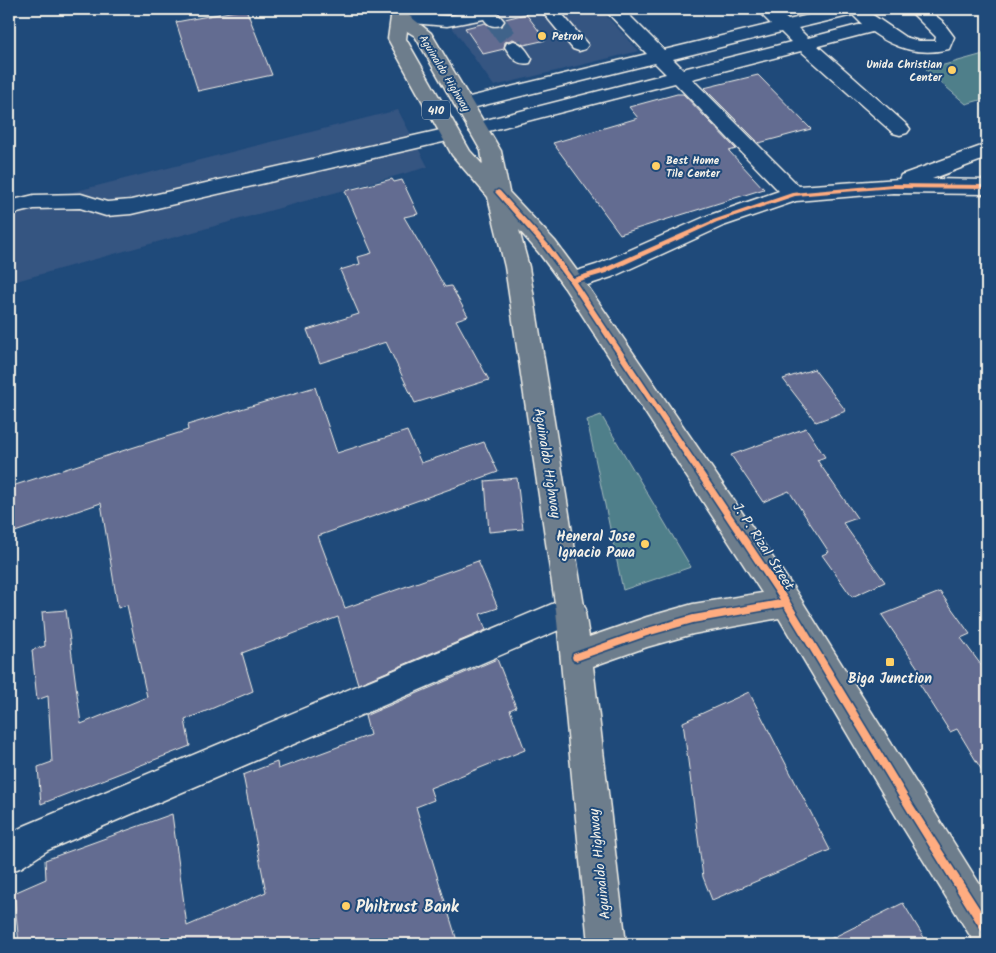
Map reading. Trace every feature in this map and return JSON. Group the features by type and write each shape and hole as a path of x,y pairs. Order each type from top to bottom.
{"main road":[{"name":"Aguinaldo Highway","path":"398,13 422,33 490,151 498,192 517,267 528,325 571,610 607,944"},
{"name":"Aguinaldo Highway","path":"398,13 397,39 449,134 462,156 498,192"},
{"name":"J. P. Rizal Street","path":"498,192 547,247 572,281 786,603 872,747 987,929"},
{"path":"576,657 693,618 786,603"}],"street":[{"path":"549,9 579,46"},
{"path":"613,9 794,194"},
{"path":"765,9 900,130"},
{"path":"464,104 854,9 892,38 914,47 929,49 943,45 944,37 940,31 917,9"},
{"path":"398,13 447,21 488,13 495,21"},
{"path":"478,128 875,26"},
{"path":"9,208 34,202 81,201 106,208 131,207 449,134"},
{"path":"893,186 987,151"},
{"path":"572,281 604,271 715,221 794,194 893,186 987,187"},
{"path":"9,854 36,838 571,610"}],"shaded area":[{"name":"Petron","path":"439,9 600,9 639,51 494,86"},
{"path":"398,110 428,167 9,283 9,208"}],"green space":[{"path":"987,53 987,98 966,104 926,70"},
{"path":"601,415 691,567 623,590 587,420"}],"building":[{"path":"246,9 272,75 198,91 176,22"},
{"path":"526,14 546,40 524,45 513,39 505,42 504,49 483,54 465,28 485,23 493,28 501,27 506,22 505,19"},
{"path":"758,75 811,129 759,143 704,88"},
{"name":"Best Home Tile Center","path":"683,94 736,149 729,151 764,189 620,234 553,143 638,118 629,107"},
{"path":"392,179 394,182 402,180 418,214 404,217 445,287 451,286 468,316 456,320 489,380 415,403 386,342 320,363 307,330 359,314 340,270 360,264 358,257 372,253 345,191"},
{"path":"814,369 846,411 816,422 783,379"},
{"path":"315,387 337,453 407,431 421,463 484,442 498,472 318,536 345,608 478,561 498,608 480,614 486,630 358,684 338,617 242,653 253,691 185,720 190,746 41,804 38,767 52,762 48,696 37,700 32,650 45,646 42,612 66,610 81,724 147,697 127,605 118,608 101,503 9,534 9,487 188,430 187,425"},
{"path":"806,428 825,457 817,460 857,518 843,523 885,582 852,597 822,555 829,552 789,491 763,502 731,455"},
{"path":"517,478 523,529 489,532 485,481"},
{"path":"940,592 970,634 961,638 987,673 987,779 957,729 950,732 919,683 926,680 882,615"},
{"path":"497,659 516,707 510,710 525,750 430,788 434,800 416,807 458,944 19,944 14,893 46,879 45,860 172,814 187,926 266,892 243,775 277,762 278,769 370,735 365,716"},
{"path":"749,692 830,850 712,900 703,877 683,722"},
{"path":"903,903 928,944 820,944"}],"tunnel":[{"path":"495,21 514,47"}],"cycle path":[{"path":"572,281 604,271 715,221 794,194 893,186 987,187"},
{"path":"498,192 547,247 572,281 710,487 786,603 911,809 987,929"},
{"path":"576,657 647,632 693,619 786,603"}],"place":[{"name":"Petron","path":"542,36"},
{"name":"Unida Christian Center","path":"952,70"},
{"name":"Best Home Tile Center","path":"656,166"},
{"name":"Heneral Jose Ignacio Paua","path":"645,544"},
{"name":"Biga Junction","path":"890,662"},
{"name":"Philtrust Bank","path":"346,906"}]}
